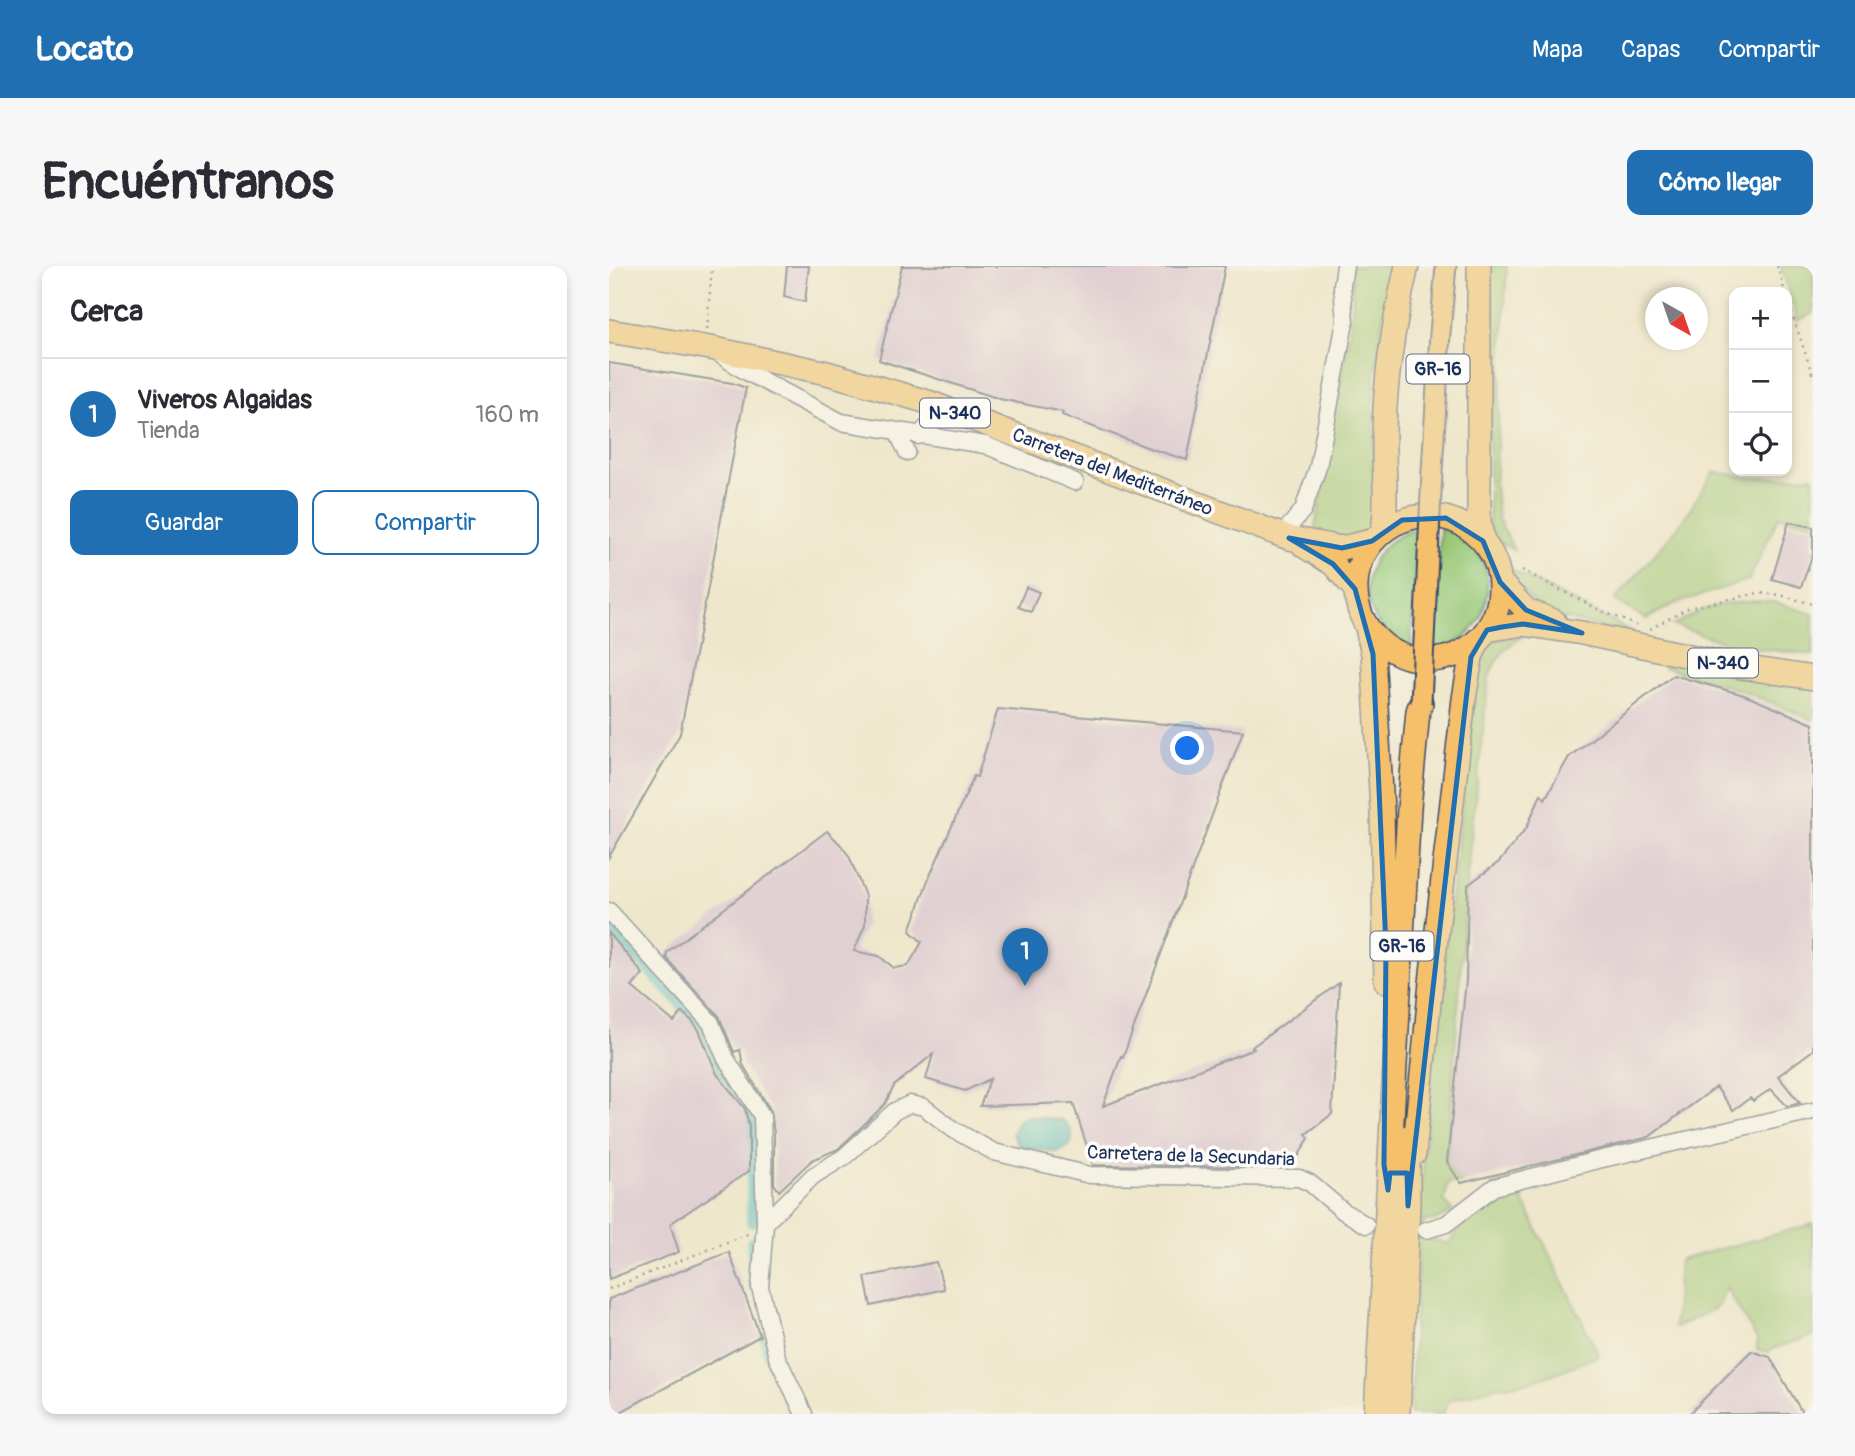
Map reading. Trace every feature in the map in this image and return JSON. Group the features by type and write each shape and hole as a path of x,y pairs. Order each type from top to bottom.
{"highway":[{"path":"1378,536 1385,517 1386,381 1395,318 1407,266"},
{"path":"1479,266 1479,520 1483,541"},
{"name":"Carretera del Mediterráneo","path":"609,331 710,348 827,373 946,409 1286,536 1342,548 1378,536"},
{"name":"N-340","path":"1424,516 1446,518 1467,527 1483,541 1495,560 1500,582 1500,599 1495,615 1482,635 1461,653 1441,660 1420,660 1399,655 1381,644 1367,628 1358,610 1355,589 1357,572 1363,556 1378,536 1402,520 1424,516"},
{"name":"Carretera del Mediterráneo","path":"1286,536 1333,564 1355,589"},
{"name":"N-340","path":"1500,582 1527,610 1582,633"},
{"name":"N-340","path":"1482,635 1523,624 1582,633 1741,667 1813,678"},
{"path":"1367,628 1373,654 1382,809 1386,947 1384,1165 1388,1189"},
{"path":"1408,1206 1464,699 1471,657 1482,635"},
{"name":"GR-16","path":"1376,1414 1409,808 1421,703"},
{"name":"GR-16","path":"1398,1414 1408,1206 1406,1165 1423,821 1424,711 1421,703"}],"main road":[{"name":"GR-16","path":"1421,703 1432,472 1446,266"}],"street":[{"path":"1286,536 1303,510 1318,467 1345,322 1342,285 1345,266"},
{"path":"710,348 744,371 841,422 985,445 1075,482"},
{"path":"919,436 946,409"},
{"path":"897,432 908,452"},
{"path":"609,911 711,1023 725,1057 757,1104 762,1116 765,1223 760,1287 777,1357 803,1414"},
{"name":"Carretera de la Secundaria","path":"765,1223 813,1176 844,1157 895,1111 910,1104 924,1107 954,1130 994,1152 1090,1175 1299,1178 1311,1183 1343,1211 1366,1225"},
{"path":"1426,1230 1446,1224 1494,1187 1598,1160 1813,1111"}],"path":[{"path":"710,348 707,328 712,266"},
{"path":"1777,266 1783,287"},
{"path":"1792,314 1813,376"},
{"path":"1522,570 1600,610 1649,630 1688,608 1746,595 1780,595 1813,604"},
{"path":"609,1289 741,1238 765,1223"}],"highlighted area":[{"path":"1446,518 1483,541 1500,582 1526,610 1582,633 1523,624 1487,630 1471,657 1408,1206 1407,1173 1390,1173 1388,1190 1384,1165 1386,947 1373,654 1355,589 1333,564 1289,538 1342,548 1372,541 1402,520"}],"green space":[{"path":"1351,266 1395,266 1383,316 1374,386 1374,511 1368,529 1349,539 1314,532 1322,490 1322,471 1349,337 1353,302"},
{"path":"1489,266 1507,266 1495,485 1498,518 1514,550 1498,542 1489,529"},
{"path":"1781,266 1813,266 1813,313 1798,321 1792,302 1792,287 1787,287"},
{"path":"1714,472 1754,478 1813,476 1813,523 1779,516 1749,580 1674,604 1646,619 1615,600 1679,526"},
{"path":"1417,529 1411,645 1389,635 1381,626 1374,616 1367,588 1373,562 1381,551 1391,541"},
{"path":"1440,529 1461,536 1475,549 1484,565 1487,583 1486,601 1480,619 1469,633 1454,643 1435,648"},
{"path":"1508,568 1631,631 1608,629 1542,610 1511,579"},
{"path":"1774,602 1813,614 1813,655 1736,646 1673,625 1703,610 1724,604"},
{"path":"1525,635 1503,652 1489,677 1469,855 1447,1161 1461,1183 1448,1183 1444,1201 1453,1211 1437,1220 1424,1221 1423,1236 1448,1244 1479,1210 1518,1190 1599,1356 1532,1382 1495,1387 1449,1400 1443,1414 1410,1414 1423,1163 1476,682 1488,645 1501,639"},
{"path":"1663,659 1813,688 1813,720 1746,692 1663,667"},
{"path":"1813,1224 1813,1336 1768,1352 1757,1350 1757,1339 1726,1288 1718,1307 1674,1328 1679,1260"}],"water":[{"path":"1026,1116 1062,1120 1071,1131 1070,1145 1057,1152 1019,1146 1012,1134 1019,1120"}],"building":[{"path":"787,266 809,266 805,302 784,297"},
{"path":"902,266 1225,266 1187,460 1062,415 1063,412 1000,399 879,360"},
{"path":"609,363 732,383 746,388 680,734 609,857"},
{"path":"1789,522 1813,527 1813,553 1801,587 1772,579"},
{"path":"1026,587 1039,592 1031,612 1018,607"},
{"path":"1673,675 1744,695 1813,724 1813,1050 1778,1076 1800,1103 1787,1106 1771,1089 1753,1101 1750,1098 1733,1110 1716,1087 1649,1137 1461,1183 1447,1162 1466,981 1468,885 1499,862 1527,827 1541,794 1545,799 1569,757"},
{"path":"998,709 1243,731 1103,1106 1254,1049 1252,1047 1339,983 1332,1114 1306,1134 1309,1138 1292,1167 1093,1165 1073,1103 980,1106 990,1079 965,1091 926,1079 933,1054 894,1086 885,1104 838,1149 812,1160 779,1191 774,1184 771,1111 743,1065 740,1050 734,1052 719,1016 666,958 667,952 827,831 849,856 865,896 865,925 854,951 879,956 894,968 908,966 922,942 910,931 928,880 974,776 977,777"},
{"path":"609,933 643,974 632,987 674,1022 682,1012 699,1030 717,1074 745,1109 749,1126 749,1171 670,1224 679,1252 609,1279"},
{"path":"729,1252 760,1336 617,1414 609,1414 609,1299"},
{"path":"936,1262 944,1289 871,1306 865,1277"},
{"path":"1751,1351 1770,1357 1803,1414 1689,1414"}],"waterway":[{"path":"609,924 657,979 702,1024 716,1067 753,1115 752,1222"},
{"path":"752,1242 755,1287"},
{"path":"765,1339 769,1356 795,1414"}],"place":[{"name":"Viveros Algaidas","path":"1025,986"}]}
